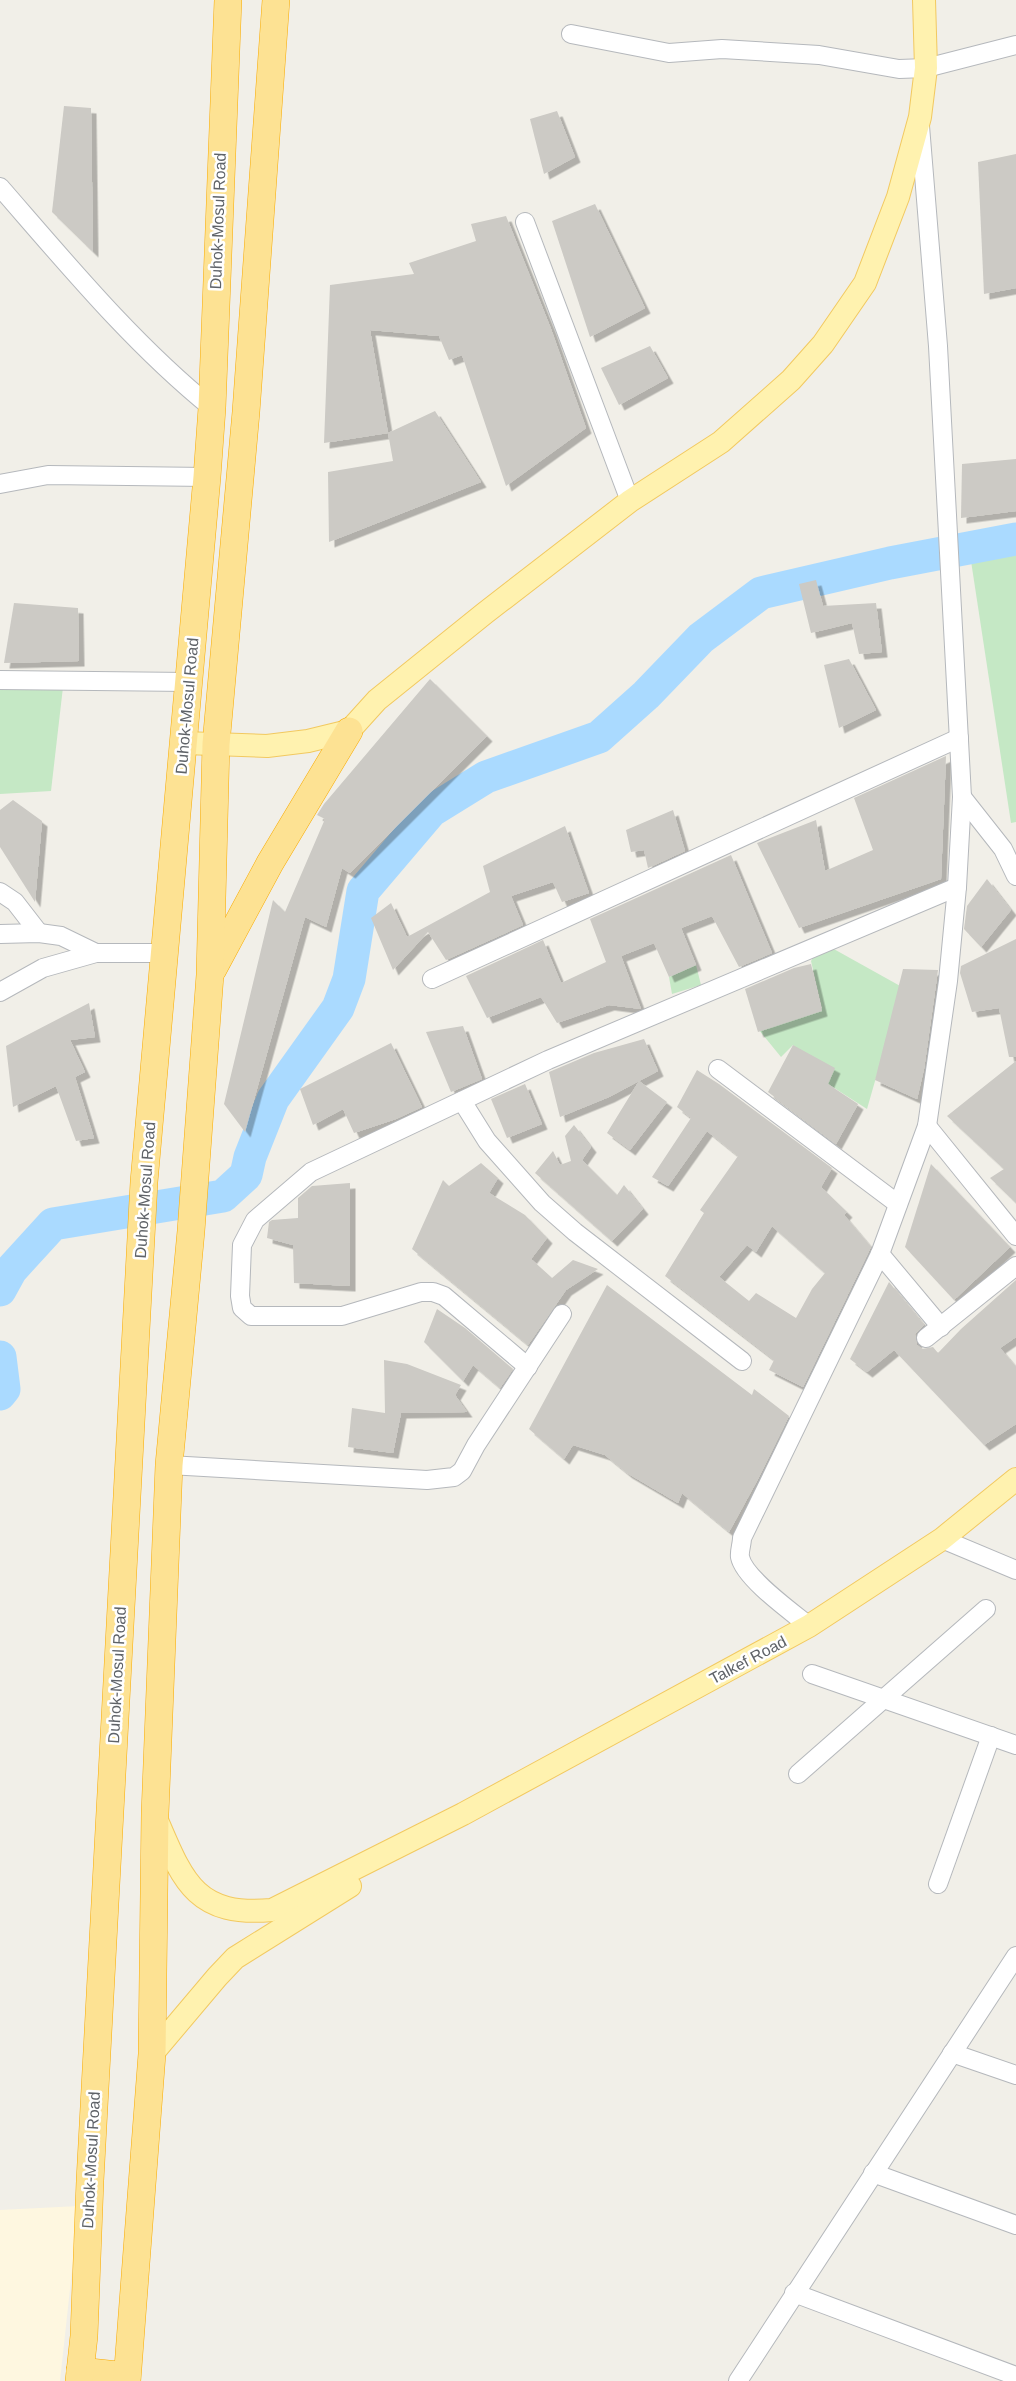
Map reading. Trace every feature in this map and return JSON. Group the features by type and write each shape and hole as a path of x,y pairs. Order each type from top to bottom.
{"highway":[{"name":"Duhok-Mosul Road","path":"80,2376 144,1182 166,953 212,408 228,0"},
{"name":"Duhok-Mosul Road","path":"210,975 216,744 246,412 276,0"},
{"path":"80,2376 127,2379 152,2054 155,1814 169,1465 191,1231 210,975 270,863 349,731"}],"main road":[{"path":"183,743 246,746 288,744 349,731 377,700 485,613 630,501 721,442 791,380 823,344 864,283 898,197 920,117 926,69 924,0"},
{"name":"Talkef Road","path":"463,1814 809,1626 942,1539 1016,1479"},
{"path":"155,1814 181,1873 191,1886 205,1899 228,1909 249,1912 272,1910 463,1814"},
{"path":"152,2054 235,1958 463,1814"}],"street":[{"path":"571,34 669,53 722,49 819,55 900,69 926,69 1016,45"},
{"path":"809,1626 749,1574 740,1557 742,1539 880,1254 927,1126 948,981 957,886 962,796 938,346 920,117"},
{"path":"0,187 81,280 147,349 176,378 212,408"},
{"path":"525,222 630,501"},
{"path":"0,484 48,476 207,477"},
{"path":"0,680 189,682"},
{"path":"432,980 959,738"},
{"path":"962,796 1009,846 1016,876"},
{"path":"528,1367 444,1296 433,1292 421,1292 342,1316 251,1316 242,1308 240,1296 242,1245 255,1220 311,1172 548,1060 957,886"},
{"path":"0,892 15,902 39,933"},
{"path":"0,934 39,933 69,939 96,953"},
{"path":"0,992 43,969 96,953 166,953"},
{"path":"718,1069 898,1204"},
{"path":"462,1101 487,1141 542,1203 575,1232 742,1361"},
{"path":"927,1126 1016,1236"},
{"path":"880,1254 933,1332 1016,1266"},
{"path":"169,1465 427,1480 454,1477 462,1471 476,1445 562,1314"},
{"path":"942,1539 1016,1570"},
{"path":"798,1774 986,1609"},
{"path":"812,1674 1016,1745"},
{"path":"938,1884 991,1736"},
{"path":"738,2381 1016,1956"},
{"path":"952,2053 1016,2075"},
{"path":"873,2173 1016,2225"},
{"path":"794,2293 1016,2376"}],"shaded area":[{"path":"79,2206 60,2381 0,2381 0,2210"}],"green space":[{"path":"1016,554 1016,822 1011,823 971,561"},
{"path":"63,687 51,791 0,794 0,688"},
{"path":"823,943 902,987 867,1109 828,1084 793,1045 781,1057 758,1029 822,1008 811,961"},
{"path":"696,965 701,985 672,994 669,977"}],"building":[{"path":"64,106 91,108 93,252 52,212"},
{"path":"557,111 575,157 544,174 530,119"},
{"path":"1016,154 1016,288 984,294 978,162"},
{"path":"595,204 645,308 590,337 552,221"},
{"path":"506,216 551,329 586,428 506,486 462,355 449,360 439,336 370,330 388,433 324,443 330,285 414,274 409,263 476,241 471,224"},
{"path":"650,346 668,378 619,405 601,368"},
{"path":"435,411 481,482 329,542 328,472 393,461 388,433"},
{"path":"1016,459 1016,511 961,518 962,464"},
{"path":"816,580 823,606 876,603 882,652 859,654 852,623 811,633 799,584"},
{"path":"14,603 78,608 79,661 4,663"},
{"path":"849,659 876,710 839,728 824,665"},
{"path":"430,679 487,736 350,873 342,868 326,927 305,917 245,1132 224,1104 273,900 285,912 325,819 317,815"},
{"path":"946,756 941,879 799,928 757,843 816,820 825,871 873,850 854,798"},
{"path":"13,800 42,821 35,902 0,847 0,810"},
{"path":"673,810 685,851 648,868 644,850 631,852 626,830"},
{"path":"565,826 589,893 562,902 553,882 511,896 523,925 446,960 428,932 393,970 371,918 391,903 407,937 490,892 483,866"},
{"path":"731,855 772,953 739,967 712,916 681,928 696,965 669,977 654,943 621,956 641,1009 609,1005 557,1023 541,997 487,1018 466,976 543,940 561,983 606,962 590,919"},
{"path":"987,879 1011,910 981,947 964,929 967,906"},
{"path":"1016,939 1016,1057 1009,1057 999,1008 972,1012 960,973 961,966"},
{"path":"811,964 822,1011 758,1032 745,989 794,968"},
{"path":"903,969 938,970 924,1069 917,1099 875,1080"},
{"path":"89,1003 95,1037 70,1040 85,1072 75,1077 94,1138 76,1141 56,1086 13,1107 6,1046"},
{"path":"463,1026 482,1079 451,1092 426,1032"},
{"path":"644,1039 658,1071 609,1097 560,1117 549,1072 594,1053"},
{"path":"391,1043 422,1107 396,1119 354,1133 343,1109 313,1125 300,1089"},
{"path":"793,1045 835,1068 828,1084 858,1104 836,1144 768,1092"},
{"path":"1016,1061 1016,1203 990,1178 1004,1169 947,1116"},
{"path":"697,1070 719,1084 832,1168 821,1187 847,1212 844,1215 871,1247 803,1387 769,1370 774,1360 665,1276 704,1213 700,1210 738,1156 707,1131 668,1186 652,1177 691,1118 677,1107","holes":["772,1226 825,1273 812,1289 796,1318 756,1293 749,1301 719,1277 747,1245 756,1252"]},
{"path":"639,1081 667,1102 630,1150 607,1133"},
{"path":"525,1084 542,1124 507,1138 491,1099"},
{"path":"574,1125 591,1147 582,1160 617,1195 624,1185 643,1209 612,1241 535,1173 553,1151 560,1165 571,1161 565,1136"},
{"path":"481,1163 498,1178 489,1193 525,1215 547,1238 531,1259 552,1278 573,1260 598,1269 566,1290 528,1345 412,1249 443,1180 449,1186"},
{"path":"931,1164 1010,1247 954,1300 905,1247"},
{"path":"350,1183 350,1286 294,1283 293,1245 267,1238 269,1222 298,1218 298,1198 312,1186"},
{"path":"1016,1280 1016,1337 1000,1348 1016,1367 1016,1424 984,1445 894,1350 867,1372 850,1359 889,1282 924,1325 915,1334 917,1345 922,1349 933,1347 938,1353 961,1329"},
{"path":"607,1285 752,1395 754,1389 789,1416 729,1532 682,1493 678,1503 627,1473 605,1455 573,1445 564,1459 529,1429"},
{"path":"437,1309 465,1328 513,1369 500,1388 473,1365 463,1381 424,1342"},
{"path":"384,1360 407,1364 461,1385 455,1395 467,1412 401,1413 393,1453 348,1447 352,1408 385,1413"}],"waterway":[{"path":"0,1290 11,1270 53,1224 223,1196 246,1175 250,1157 273,1099 338,1008 349,979 363,891 431,811 486,777 599,737 646,695 701,638 761,593 890,563 1016,539"},
{"path":"0,1357 4,1389 0,1394"}]}
